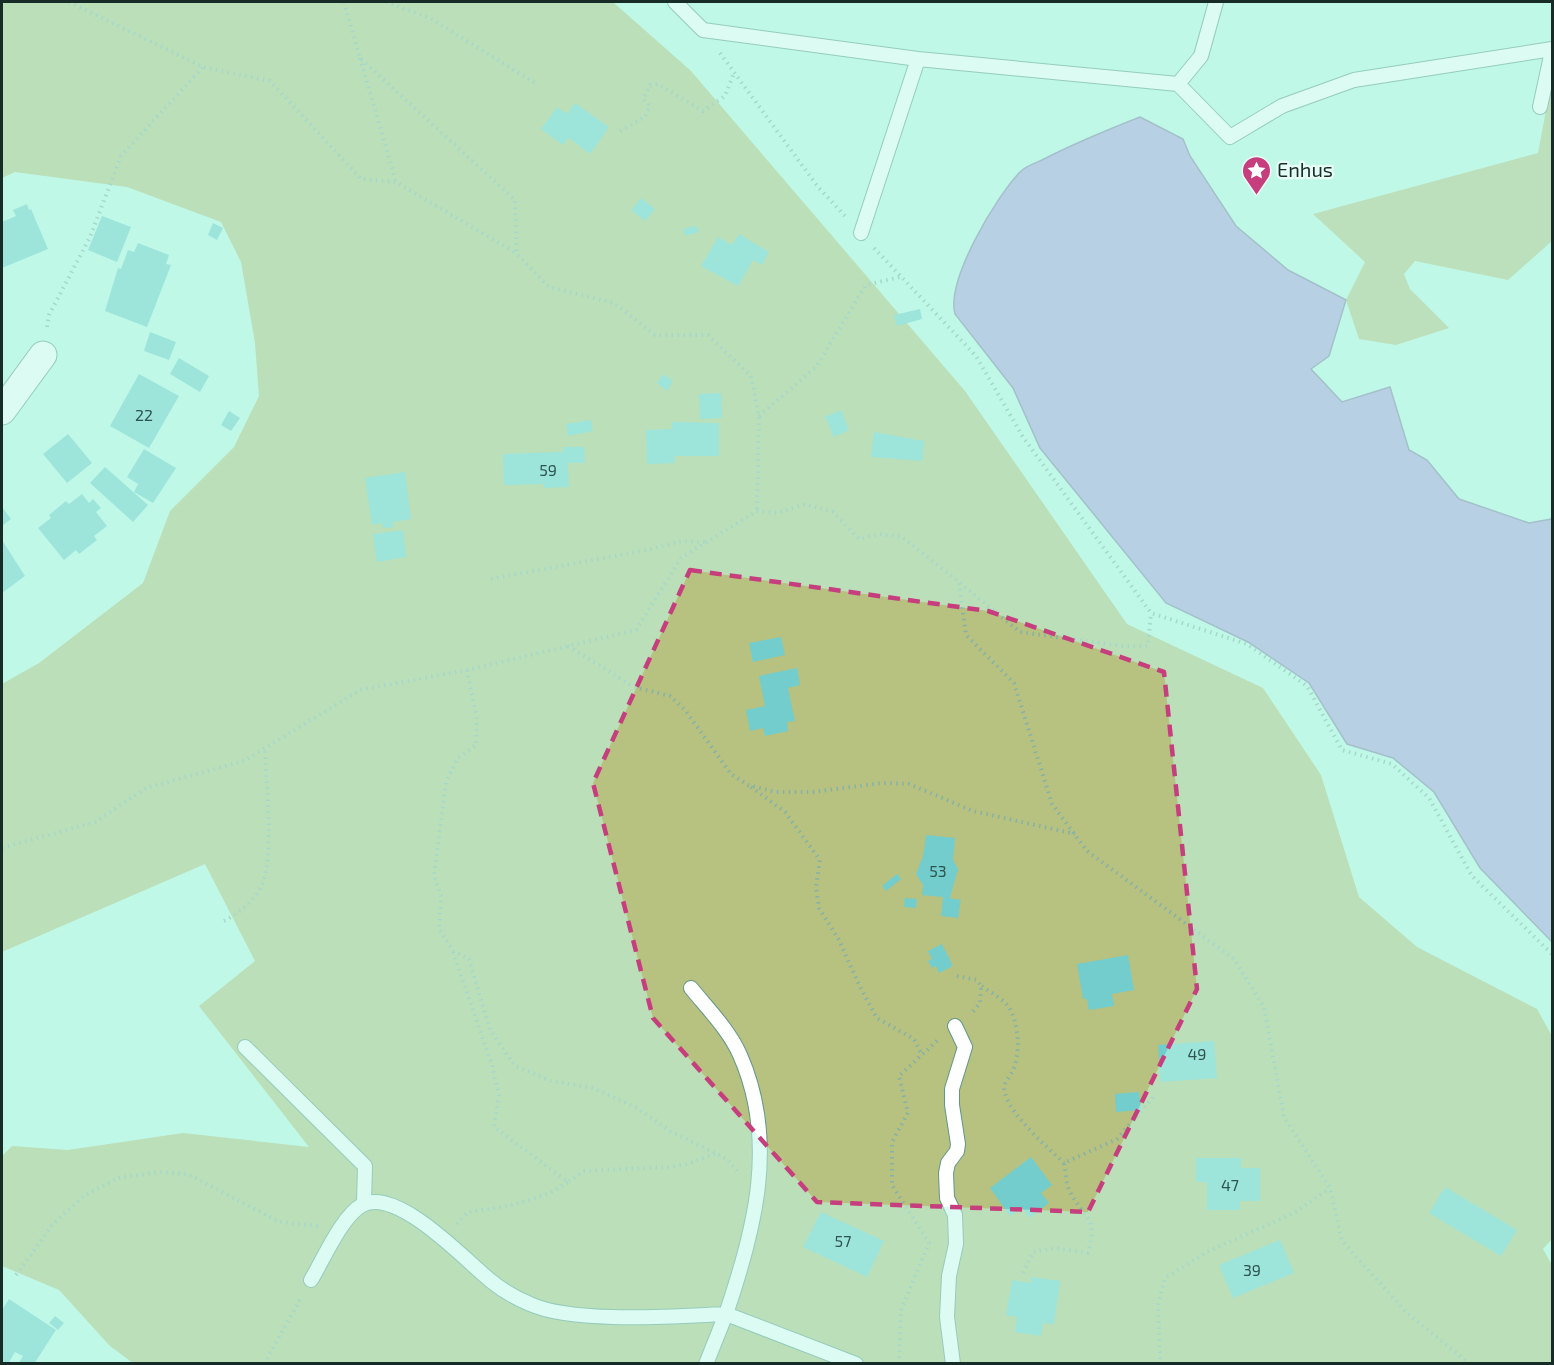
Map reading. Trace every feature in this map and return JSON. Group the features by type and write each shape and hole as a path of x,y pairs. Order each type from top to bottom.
{"street":[{"path":"2,411 42,355"}],"lane":[{"path":"675,2 703,30 918,59 1178,84 1230,137 1282,106 1354,80 1552,50 1540,107"},
{"path":"1178,84 1200,56 1216,2"},
{"path":"861,233 918,59"},
{"path":"691,988 724,1028 740,1054 761,1139 758,1198 750,1238 726,1314 706,1364"},
{"path":"953,1364 947,1317 949,1276 956,1245 955,1215 947,1198 946,1173 948,1163 957,1151 952,1089 965,1047 955,1026"},
{"path":"245,1047 365,1166 364,1203 339,1232 311,1280"},
{"path":"364,1203 381,1204 406,1210 444,1239 493,1283 532,1305 566,1312 622,1317 726,1314 856,1364"}],"path":[{"path":"69,2 203,67 270,81 362,179 396,182 517,254 549,287 614,303 655,335 708,335 751,376 759,416 757,511"},
{"path":"344,2 396,182"},
{"path":"386,2 430,18 535,83"},
{"path":"703,30 818,187 976,356 1023,437 1152,613 1247,644 1307,686 1342,750 1392,764 1429,798 1472,876 1552,954"},
{"path":"360,58 515,200 517,254"},
{"path":"42,355 49,315 90,237 121,156 203,67"},
{"path":"620,131 645,117 650,106 643,99 650,85 658,84 703,111 725,96 734,72"},
{"path":"759,416 816,367 866,285 900,277"},
{"path":"2,848 95,822 147,788 244,761 360,690 467,670 636,630 681,558 757,511 777,513 805,504 833,512 859,539 879,534 902,537 1020,632 1122,646 1148,646 1152,613"},
{"path":"491,579 647,550 673,542 707,542"},
{"path":"959,582 966,635 1014,683 1052,804 1087,851 1234,959 1264,1007 1284,1117 1330,1188 1342,1241 1407,1312 1470,1364"},
{"path":"568,645 634,687 670,696 685,710 731,774 785,812 819,860 816,887 819,908 839,940 877,1018 915,1039 921,1053"},
{"path":"467,670 477,719 476,745 457,759 446,782 434,876 441,896 439,929 453,951 492,1065 499,1095 494,1127 568,1182"},
{"path":"224,921 236,915 251,901 262,885 268,862 265,748"},
{"path":"748,785 776,792 813,792 882,783 909,784 973,811 1074,834"},
{"path":"453,951 469,959 490,1030 515,1066 551,1081 593,1088 637,1108 670,1131 727,1159 758,1198"},
{"path":"957,976 977,980 981,986 1010,1008 1017,1032 1017,1055 1013,1071 1004,1083 1005,1093 1025,1125 1064,1164 1070,1191 1084,1209 1093,1233 1088,1253 1056,1248 1033,1252 1023,1273"},
{"path":"899,1364 901,1310 929,1243 892,1185 892,1142 908,1113 899,1077 921,1053 975,1011 980,1003 981,986"},
{"path":"1064,1164 1117,1139 1155,1095"},
{"path":"444,1239 468,1212 519,1203 548,1194 584,1171 667,1167 688,1164 716,1153"},
{"path":"16,1275 53,1224 85,1195 117,1178 159,1172 188,1174 280,1222 307,1223 339,1232"},
{"path":"1157,1364 1160,1359 1158,1305 1165,1278 1209,1251 1294,1213 1330,1188"},
{"path":"264,1364 311,1280"}],"highlighted area":[{"path":"690,570 988,611 1164,672 1197,989 1088,1212 817,1202 653,1018 593,783"}],"green space":[{"path":"2,2 613,2 691,71 965,391 1127,624 1263,688 1321,775 1359,897 1417,947 1537,1009 1552,1036 1552,1239 1543,1249 1552,1265 1552,1363 133,1363 110,1346 59,1290 2,1266 2,1156 12,1146 68,1150 183,1133 309,1147 199,1006 255,961 205,864 2,952 2,684 39,663 143,583 170,511 234,447 259,396 255,343 241,262 221,222 127,187 15,172 2,178"},
{"path":"1552,78 1552,241 1508,280 1415,261 1404,274 1410,289 1449,328 1396,345 1359,339 1346,300 1365,262 1313,214 1538,153"}],"shaded area":[{"path":"1140,117 1183,139 1190,156 1236,226 1288,270 1346,300 1329,356 1311,369 1342,402 1390,387 1409,450 1427,460 1459,499 1529,523 1552,519 1552,942 1480,868 1434,792 1393,758 1347,744 1309,683 1248,642 1166,603 1040,448 1013,388 955,314 954,299 965,261 998,200 1020,172 1067,148"}],"building":[{"path":"575,103 609,127 590,154 569,138 563,145 541,129 557,107 567,114"},
{"path":"641,198 655,209 645,221 631,210"},
{"path":"27,204 48,249 2,268 2,222 16,216 13,210"},
{"path":"102,216 131,227 117,262 88,250"},
{"path":"213,223 223,228 217,240 208,235"},
{"path":"697,226 699,232 685,236 683,229"},
{"path":"739,234 769,252 762,265 753,260 738,286 701,266 718,237 732,245"},
{"path":"138,243 169,255 166,264 171,265 147,327 105,311 118,268 121,269 128,250 134,252"},
{"path":"920,309 922,319 897,326 894,315"},
{"path":"150,332 176,342 169,360 144,351"},
{"path":"179,358 209,376 200,392 170,374"},
{"path":"139,374 179,396 149,448 110,426"},
{"path":"663,374 673,381 667,391 657,383"},
{"path":"721,393 722,418 700,419 699,394"},
{"path":"841,410 849,430 834,437 825,417"},
{"path":"229,411 240,418 231,431 221,425"},
{"path":"591,420 593,431 568,436 566,424"},
{"path":"672,422 719,423 719,456 675,456 675,463 647,464 646,430 672,429"},
{"path":"874,432 924,441 922,461 871,457"},
{"path":"68,434 92,463 67,483 43,454"},
{"path":"564,447 584,447 585,463 568,463 569,487 544,488 544,484 504,485 503,454 563,452"},
{"path":"144,449 176,468 153,503 134,492 138,484 127,477"},
{"path":"105,467 148,505 133,522 90,483"},
{"path":"405,472 411,519 393,522 394,527 383,528 382,523 372,525 365,478"},
{"path":"82,494 89,503 93,499 101,508 96,512 107,526 94,536 97,540 79,554 76,550 64,560 38,528 51,518 49,515 66,501 69,504"},
{"path":"2,507 11,519 2,526"},
{"path":"403,530 406,557 377,562 373,534"},
{"path":"2,540 25,576 2,593"},
{"path":"781,637 785,655 753,662 749,643"},
{"path":"797,668 800,685 788,688 795,721 787,722 788,731 765,736 763,728 750,731 746,710 765,706 759,676"},
{"path":"926,835 955,838 953,860 958,869 950,898 961,900 958,918 941,916 943,897 922,895 923,885 916,874 923,856"},
{"path":"897,874 901,879 886,891 882,886"},
{"path":"905,898 917,899 916,908 904,907"},
{"path":"942,944 953,966 939,973 936,966 932,968 928,961 932,959 928,951"},
{"path":"1128,955 1134,990 1112,994 1114,1006 1089,1010 1087,999 1083,999 1077,964"},
{"path":"1214,1041 1217,1078 1161,1082 1158,1045"},
{"path":"1139,1092 1141,1110 1116,1112 1115,1094"},
{"path":"1031,1157 1052,1185 1041,1193 1049,1203 1029,1218 1022,1207 1010,1216 990,1188"},
{"path":"1196,1158 1241,1158 1241,1168 1260,1168 1260,1201 1240,1201 1240,1210 1207,1210 1207,1182 1196,1182"},
{"path":"1445,1187 1517,1230 1501,1256 1429,1213"},
{"path":"821,1212 884,1241 867,1277 803,1247"},
{"path":"1280,1240 1294,1273 1233,1298 1219,1265"},
{"path":"1031,1277 1060,1281 1054,1324 1043,1323 1041,1336 1015,1332 1017,1317 1006,1315 1012,1280 1031,1283"},
{"path":"9,1299 56,1330 34,1364 18,1364 23,1356 15,1352 8,1364 2,1364 2,1310"},
{"path":"55,1316 64,1323 58,1330 49,1323"}],"place":[{"name":"Enhus","path":"1256,196"}]}
